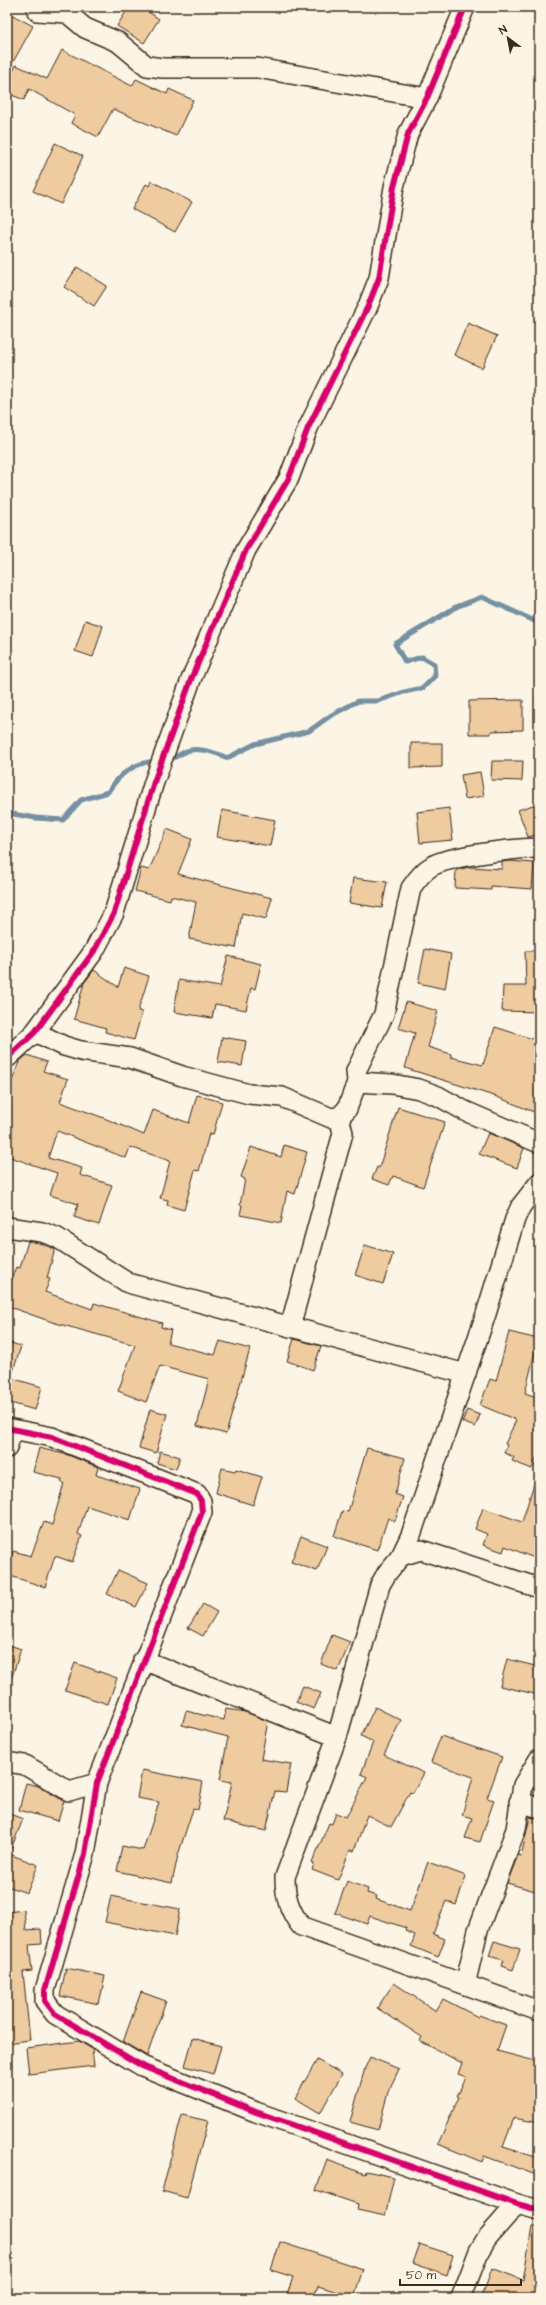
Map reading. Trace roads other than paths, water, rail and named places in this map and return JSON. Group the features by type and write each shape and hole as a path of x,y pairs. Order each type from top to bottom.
{"street":[{"path":"7,1058 35,1032 94,951 114,913 154,782 192,677 246,550 289,478 320,401 368,306 379,278 401,158 408,134 427,98 465,7"},
{"path":"37,11 67,13 85,28 118,42 146,66 163,68 257,68 427,98"},
{"path":"35,1032 64,1046 80,1051 130,1058 182,1076 249,1094 282,1097 330,1118 339,1117 347,1110 357,1082 356,1071 384,1014 411,888 421,875 433,865 448,860 524,848 539,848"},
{"path":"357,1082 392,1084 419,1089 438,1096 465,1111 539,1143"},
{"path":"290,1327 343,1133 339,1117"},
{"path":"539,1183 521,1206 515,1219 466,1374 416,1543 401,1556 387,1573 380,1585 337,1737 285,1877 285,1893 291,1913 301,1926 465,1986 539,2011"},
{"path":"7,1227 42,1232 56,1237 128,1283 466,1374"},
{"path":"9,1436 52,1437 197,1494 201,1501 202,1512 143,1660 97,1783 86,1854 45,1990 45,2001 55,2014 142,2066 256,2112 517,2204 539,2210"},
{"path":"416,1543 539,1588"},
{"path":"143,1660 337,1737"},
{"path":"465,1986 478,1930 516,1829 519,1802 523,1785 539,1759"},
{"path":"7,1762 25,1765 69,1791 97,1783"},
{"path":"519,1802 539,1808"},
{"path":"461,2298 479,2251 487,2238 517,2204"}],"waterway":[{"path":"167,760 190,750 209,751 227,758 255,744 309,731 330,716 358,701 378,701 404,692 423,688 435,676 434,664 422,657 405,662 395,644 456,607 482,597 539,623"},
{"path":"7,813 36,818 63,820 81,800 108,792 117,780 128,770 142,764 157,761"}]}
